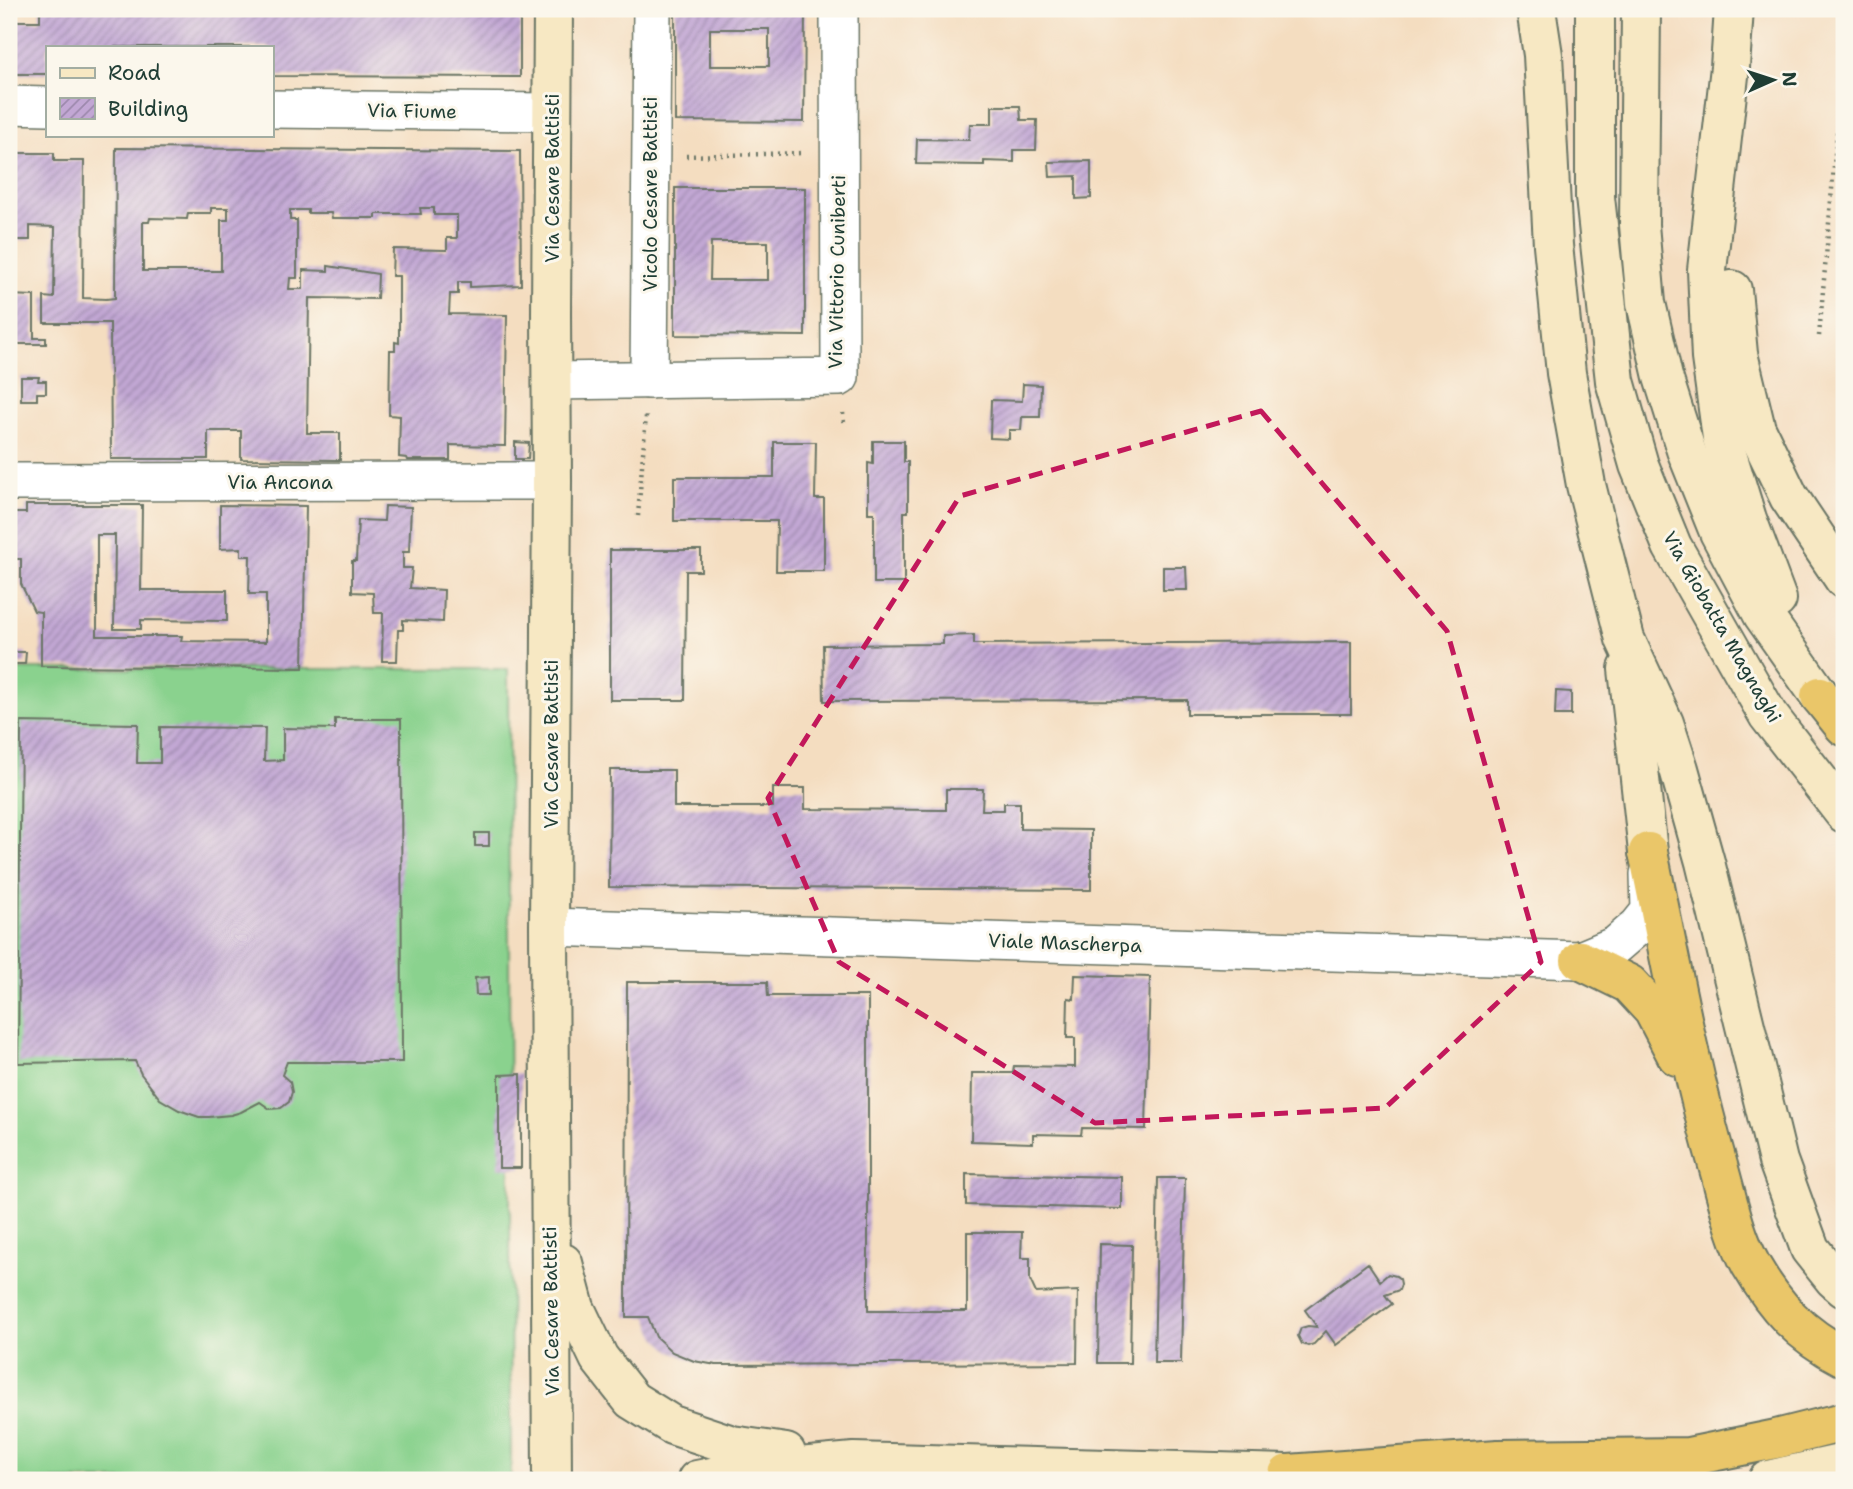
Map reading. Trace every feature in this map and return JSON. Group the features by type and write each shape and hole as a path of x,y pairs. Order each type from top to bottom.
{"highway":[{"path":"1820,696 1844,726"},
{"path":"1648,852 1705,1122 1735,1225 1750,1264 1784,1314 1810,1337 1844,1357"},
{"path":"1580,960 1629,985 1653,1010 1670,1041 1705,1122"},
{"path":"1288,1474 1498,1459 1688,1457 1844,1422"}],"main road":[{"name":"Via Cesare Battisti","path":"552,1480 549,927 553,9"},
{"path":"1536,9 1542,55 1553,245 1566,373 1586,485 1625,639 1648,852"},
{"name":"Via Giobatta Magnaghi","path":"1595,9 1595,197 1615,381 1639,465 1672,546 1768,715 1844,813"},
{"path":"1641,9 1639,225 1646,303 1663,377 1686,450 1719,532 1763,615 1820,696"},
{"path":"1734,9 1707,270 1710,358 1722,438 1748,519 1780,608 1820,696"},
{"path":"1730,67 1730,270 1738,354 1756,429 1789,497 1844,579"},
{"path":"1625,639 1664,723 1679,769 1705,863 1777,1161 1810,1249 1844,1288"},
{"path":"550,1217 575,1308 599,1359 632,1400 672,1425 732,1445 854,1462 1288,1474 1346,1480"},
{"path":"697,1480 732,1473 854,1462"},
{"path":"1768,1480 1844,1463"}],"street":[{"name":"Vicolo Cesare Battisti","path":"649,380 652,9"},
{"name":"Via Vittorio Cuniberti","path":"552,382 840,377 839,9"},
{"path":"9,106 46,106"},
{"name":"Via Fiume","path":"273,109 552,112"},
{"name":"Via Ancona","path":"9,482 552,481"},
{"path":"1580,960 1616,945 1638,926 1650,911 1648,852"},
{"name":"Viale Mascherpa","path":"549,927 1580,960"}],"path":[{"path":"1819,336 1844,53"},
{"path":"650,157 839,153"},
{"path":"638,516 649,380"}],"highlighted area":[{"path":"1261,411 1447,631 1541,962 1385,1108 1095,1123 839,962 768,798 960,496"}],"green space":[{"path":"9,669 508,669 511,1480 9,1480"}],"building":[{"path":"40,9 520,9 520,77 273,76 273,46 46,46 46,74 9,74 9,21 40,21"},
{"path":"675,9 805,9 804,122 675,121","holes":["710,29 769,29 769,66 710,66"]},
{"path":"992,106 1020,106 1021,120 1037,120 1036,150 1014,150 1014,162 984,161 984,165 916,164 917,139 969,140 970,124 992,124"},
{"path":"116,148 520,151 521,285 470,287 470,282 458,282 458,294 450,294 449,314 507,315 505,446 450,445 450,460 408,460 399,457 400,416 389,415 390,350 395,350 395,342 399,343 399,276 392,276 393,249 447,250 447,238 457,238 457,215 434,215 434,208 420,208 421,214 332,218 331,213 290,210 290,220 297,220 297,278 290,278 289,289 303,289 303,270 328,271 328,266 378,274 377,299 309,298 307,433 340,433 340,460 241,459 241,431 208,431 208,459 111,459 110,323 44,323 44,297 54,298 55,227 30,226 30,240 9,240 9,153 54,153 54,161 84,161 83,298 115,298","holes":["211,208 228,208 228,220 221,220 221,271 143,271 143,222 149,222 150,218 187,219 188,213 211,213"]},
{"path":"1091,161 1091,198 1076,199 1076,176 1050,177 1049,162"},
{"path":"675,188 805,188 805,336 675,335","holes":["711,242 768,242 768,280 710,280"]},
{"path":"9,295 34,296 34,338 46,338 46,344 9,344"},
{"path":"21,377 39,377 38,381 46,381 46,393 37,393 37,400 21,400"},
{"path":"1023,384 1041,385 1040,417 1022,417 1021,430 1009,430 1009,439 990,438 991,400 1022,401"},
{"path":"873,441 904,441 904,462 908,462 908,512 904,512 904,583 874,583 874,513 868,513 868,463 873,464"},
{"path":"515,442 529,443 528,459 515,459"},
{"path":"774,442 816,442 815,499 824,499 824,571 776,571 777,521 674,521 674,477 774,477"},
{"path":"26,505 142,505 141,590 227,590 227,621 141,620 141,629 114,629 115,535 97,535 97,636 182,636 181,641 266,642 266,594 249,594 250,556 241,556 241,548 220,549 220,505 306,506 303,668 41,666 41,612 34,611 21,584 21,559 12,559 12,513 26,513"},
{"path":"385,506 411,507 409,552 403,552 403,568 412,568 410,588 444,590 443,622 403,620 403,630 398,630 397,661 382,661 383,613 374,613 373,593 352,592 352,561 356,561 358,520 384,521"},
{"path":"610,550 701,550 701,571 686,571 685,700 610,700"},
{"path":"1163,567 1186,567 1187,590 1163,590"},
{"path":"974,635 974,644 1351,642 1351,714 1187,714 1187,700 824,701 823,645 943,644 943,636"},
{"path":"9,652 26,652 25,664 9,664"},
{"path":"1556,691 1571,692 1571,715 1555,715"},
{"path":"335,719 401,719 402,1062 287,1062 282,1075 290,1082 292,1092 289,1102 281,1108 270,1109 260,1102 231,1115 209,1117 199,1117 179,1110 160,1099 141,1074 135,1061 18,1063 21,722 138,724 137,763 160,763 160,727 265,728 264,761 283,760 283,728 335,729"},
{"path":"610,770 674,770 674,807 773,807 773,788 805,788 805,809 946,810 946,789 983,789 982,810 1004,810 1004,803 1020,803 1020,829 1091,830 1091,890 609,887"},
{"path":"475,833 489,833 489,846 475,846"},
{"path":"1075,975 1150,977 1146,1129 1082,1128 1081,1135 1033,1134 1033,1143 971,1141 972,1073 1013,1073 1014,1066 1075,1067 1075,1038 1067,1038 1068,998 1074,999"},
{"path":"489,977 489,995 476,995 475,978"},
{"path":"627,982 767,982 768,996 868,996 868,1311 967,1311 967,1232 1022,1232 1021,1258 1030,1258 1030,1280 1036,1293 1078,1291 1077,1363 716,1365 694,1361 672,1352 656,1337 648,1317 626,1317"},
{"path":"521,1074 521,1168 499,1168 499,1075"},
{"path":"966,1174 1122,1177 1122,1209 966,1205"},
{"path":"1158,1178 1185,1178 1181,1363 1154,1363"},
{"path":"1100,1244 1132,1245 1130,1363 1098,1363"},
{"path":"1368,1263 1380,1281 1388,1274 1400,1279 1399,1290 1385,1295 1392,1304 1336,1345 1326,1331 1314,1344 1302,1344 1298,1336 1301,1328 1317,1327 1305,1310"}]}
